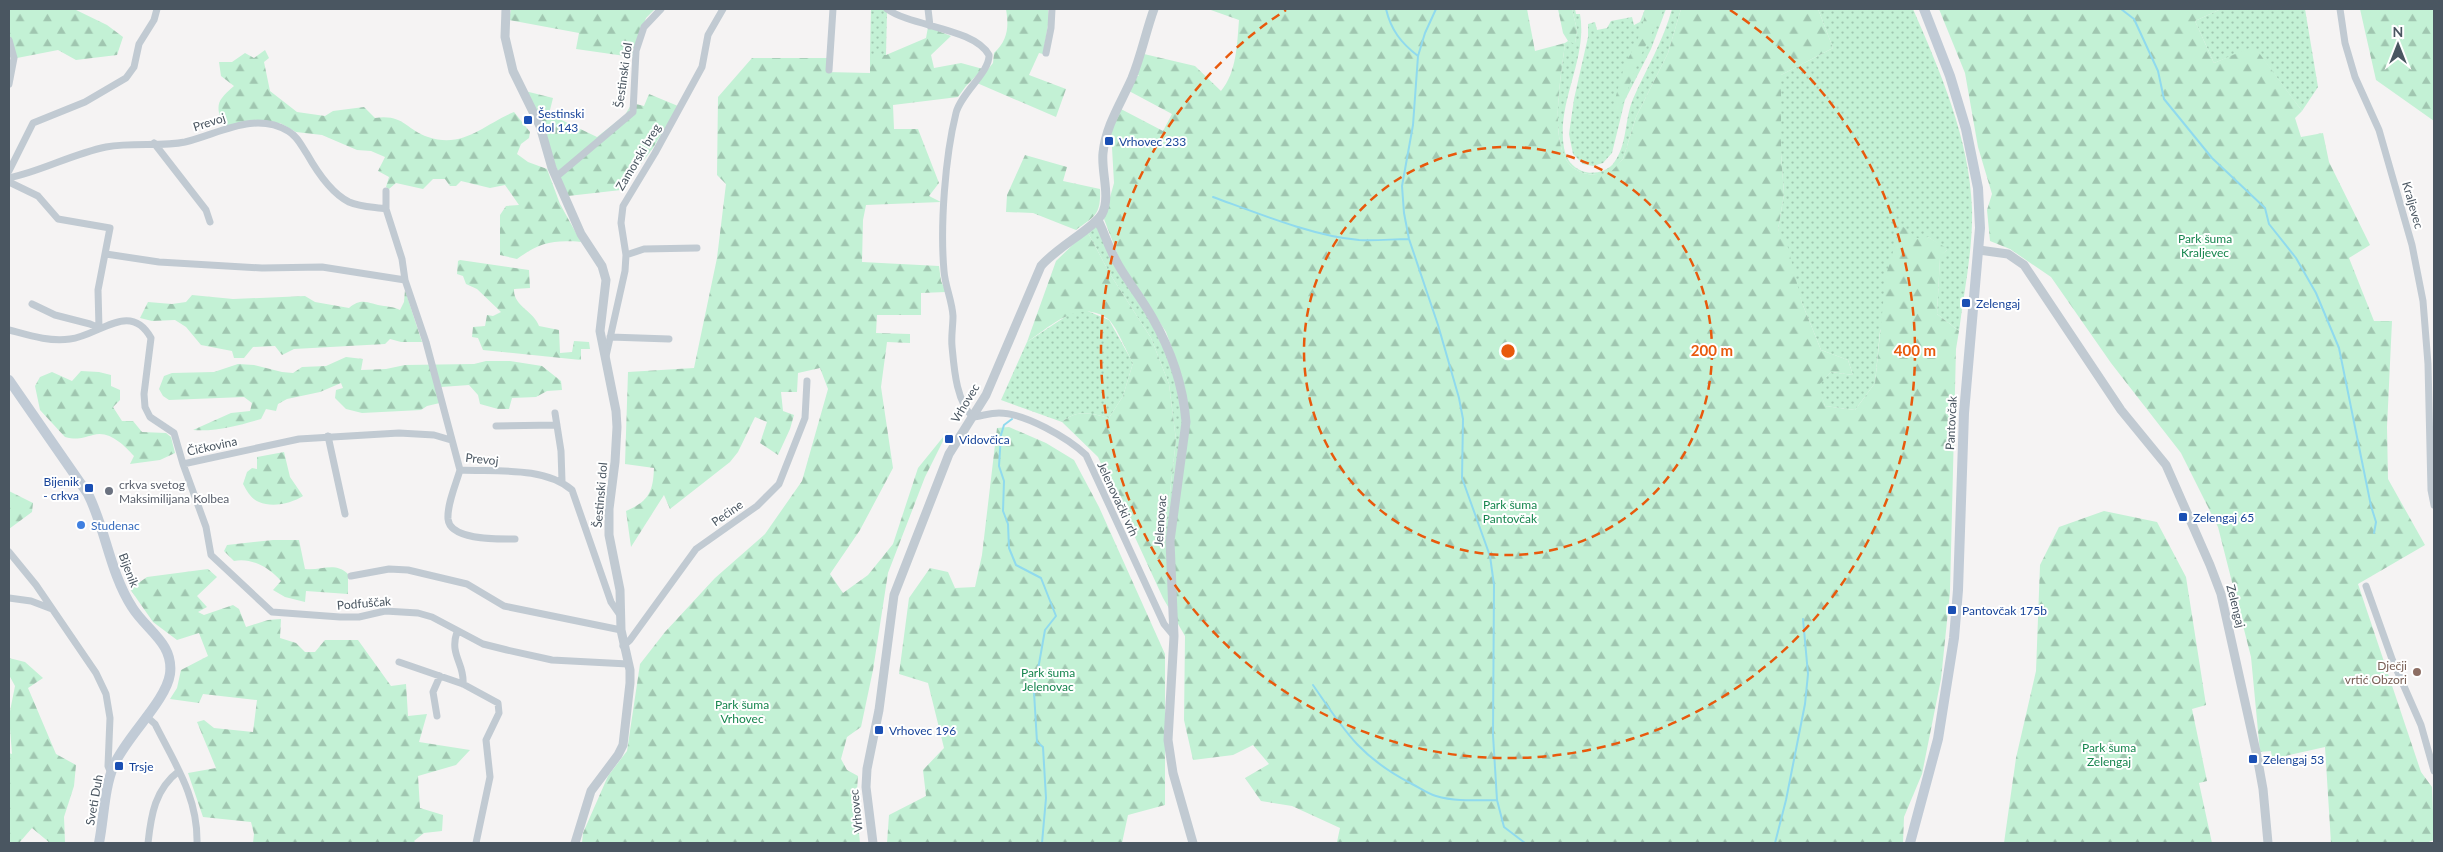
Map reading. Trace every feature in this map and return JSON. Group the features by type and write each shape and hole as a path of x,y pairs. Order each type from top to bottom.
{"main road":[{"name":"Pantovčak","path":"1910,843 1938,739 1954,638 1958,590 1964,413 1979,250 1980,207 1972,155 1953,85 1924,9"},
{"name":"Bijenik","path":"9,380 88,494 96,510 112,561 132,607 159,638 167,652 170,666 168,683 163,695 146,716"},
{"name":"Sveti Duh","path":"99,843 111,773 125,744 146,716"}],"street":[{"path":"9,171 33,123 85,102 116,85 129,75 134,67 139,44 154,20 157,9"},
{"name":"Šestinski dol","path":"506,9 505,37 507,54 513,71 540,126 556,177 581,234 602,266 606,280 600,331 616,411 615,462 609,509 609,536 620,590 620,630 628,664 630,683 623,745 618,755 591,791 575,843"},
{"name":"Šestinski dol","path":"556,177 633,112 636,52 644,27 661,9"},
{"name":"Zamorski breg","path":"606,356 625,272 626,255 621,223 623,206 655,154 702,67 708,35 723,9"},
{"path":"829,70 833,9"},
{"path":"887,9 906,18 978,44 986,50 989,59 984,69 959,103 956,111 948,158 943,243 944,273 953,315 951,345 959,390 968,413 972,417"},
{"path":"928,9 930,26"},
{"path":"1046,53 1051,28 1052,9"},
{"path":"1098,220 1106,202 1102,165 1108,131 1132,77 1154,9"},
{"name":"Kraljevec","path":"2340,9 2345,43 2355,78 2379,130 2412,244 2423,301 2428,364 2431,490 2434,505"},
{"path":"9,40 12,58 9,84"},
{"name":"Prevoj","path":"9,180 29,175 73,156 124,144 186,142 237,125 276,126 294,134 325,180 343,198 355,204 386,209"},
{"path":"154,143 206,210 210,222"},
{"name":"Prevoj","path":"9,180 38,196 58,219 110,228 106,254"},
{"name":"Prevoj","path":"386,191 386,209 402,259 405,280 426,342 451,440 456,449 460,470 543,474 562,481"},
{"name":"Vrhovec","path":"873,843 866,787 867,769 879,710 894,595 949,454 986,395 1041,266 1054,252 1098,220"},
{"name":"Jelenovac","path":"1098,220 1117,263 1152,315 1166,343 1176,367 1185,407 1186,422 1170,541 1174,636 1168,740 1173,773 1193,843"},
{"path":"626,255 644,249 697,248"},
{"name":"Zelengaj","path":"1979,250 2008,254 2024,265 2121,410 2166,465 2221,594 2258,763 2268,843"},
{"path":"32,304 55,315 99,328 98,290 106,254 159,262 259,268 322,267 405,280"},
{"name":"Čičkovina","path":"9,330 43,338 63,340 82,337 99,328 132,320 146,330 151,343 144,394 145,407 150,417 174,433 183,464 300,439 328,436 399,433 434,435 451,440"},
{"path":"610,337 669,339"},
{"name":"Pećine","path":"623,646 630,640 696,549 757,506 779,484 805,418 807,381"},
{"path":"555,412 561,451 562,481 572,490 611,602 620,615"},
{"name":"Jelenovački vrh","path":"972,417 998,413 1022,417 1078,447 1086,455 1164,624 1174,636"},
{"path":"496,426 557,425"},
{"path":"328,436 345,514"},
{"name":"Podfuščak","path":"183,464 206,527 211,555 272,612 340,617 359,616 385,611 410,612 432,617 483,644 552,660 628,664"},
{"path":"460,470 449,510 448,519 451,527 460,533 482,538 516,539"},
{"path":"9,552 54,610 96,673 106,694 110,718 108,766 111,773"},
{"path":"352,576 389,569 408,570 466,584 504,606 620,630"},
{"path":"2366,586 2392,659 2421,726 2434,771"},
{"path":"9,598 31,601 54,610"},
{"path":"458,632 455,640 455,653 463,674 463,684"},
{"path":"400,662 463,684 496,700 499,709 486,740 490,777 476,843"},
{"path":"437,716 433,692 440,676"},
{"path":"146,716 155,724 193,802 197,843"},
{"path":"148,843 154,805 161,788 178,771"}],"green space":[{"path":"9,9 74,9 107,25 123,37 117,55 76,60 58,50 17,58 9,34"},
{"path":"511,9 655,9 646,18 632,57 576,49 579,33 509,20"},
{"path":"871,9 884,9 887,11 886,55 870,55"},
{"path":"1006,9 1048,9 1049,19 1043,54 1039,53 1029,75 1066,89 1056,117 977,83 993,63 994,53 1005,38 1007,27"},
{"name":"Park šuma Pantovčak","path":"1208,9 1527,9 1535,51 1565,43 1559,91 1558,129 1566,160 1575,169 1587,174 1608,175 1623,159 1636,117 1668,53 1681,9 1818,9 1833,48 1781,75 1781,153 1784,194 1778,230 1787,244 1802,303 1821,350 1848,360 1853,375 1831,372 1819,385 1825,406 1855,410 1875,383 1886,275 1901,225 1917,238 1928,237 1948,249 1940,258 1937,314 1959,331 1956,349 1950,592 1941,679 1922,774 1904,817 1903,843 1334,843 1337,842 1340,828 1292,806 1261,801 1245,778 1269,764 1253,745 1233,755 1193,760 1184,720 1185,636 1163,598 1098,457 1062,422 1073,415 1084,413 1109,418 1123,396 1133,363 1111,322 1097,313 1086,311 1066,317 1027,342 1056,261 1087,231 1110,274 1151,338 1169,384 1176,440 1164,544 1168,546 1184,446 1177,362 1166,332 1121,263 1104,219 1114,183 1111,130 1119,108 1163,131 1172,114 1129,91 1136,76 1139,76 1137,74 1144,54 1195,66 1221,91 1230,75 1237,48 1239,20"},
{"path":"1558,9 1572,9 1577,30 1575,44 1568,41 1563,33"},
{"path":"1572,9 1575,9 1576,14 1580,14 1581,31 1580,47 1564,114 1564,148 1566,156 1572,165 1590,173 1607,169 1618,157 1624,141 1628,115 1633,99 1659,44 1672,9 1681,9 1668,53 1636,117 1623,159 1609,175 1587,174 1575,169 1566,160 1561,146 1558,129 1558,110 1565,43 1568,41 1575,43 1577,30"},
{"path":"1645,9 1666,9 1651,49 1625,100 1612,153 1603,163 1593,166 1583,164 1573,154 1569,134 1574,99 1588,37 1588,24 1595,22 1597,30 1607,28 1611,21 1632,17 1634,25 1640,22"},
{"path":"1647,9 1664,9 1640,57 1619,113 1612,110 1625,64 1637,42"},
{"path":"1818,9 1913,9 1952,106 1966,157 1970,183 1972,209 1971,240 1959,331 1937,314 1940,257 1947,250 1928,237 1880,331 1875,383 1855,410 1825,406 1818,385 1831,372 1853,375 1848,360 1821,350 1802,303 1778,230 1784,194 1781,153 1781,75 1833,48"},
{"name":"Park šuma Kraljevec","path":"1939,9 2221,9 2195,21 2214,63 2254,46 2302,111 2295,118 2301,137 2323,133 2329,162 2370,245 2349,258 2374,321 2392,321 2387,427 2388,479 2425,545 2358,584 2421,772 2432,787 2434,840 2426,843 2331,843 2325,747 2272,759 2271,751 2260,752 2251,657 2218,527 2181,453 2111,363 2051,277 2010,249 1990,241 1987,210 1992,194 1978,147 1965,73"},
{"path":"2221,9 2305,9 2318,87 2302,111 2254,47 2214,63 2195,21"},
{"path":"2360,9 2434,9 2434,121 2376,80"},
{"name":"Park šuma Vrhovec","path":"928,27 951,36 931,55 934,68 961,63 983,69 958,97 893,105 894,129 918,129 939,183 929,196 941,202 866,205 863,220 862,262 939,266 941,281 946,292 921,293 921,315 877,315 876,333 910,334 910,343 887,342 881,387 893,468 860,530 830,574 843,593 868,575 893,544 918,468 948,431 925,477 888,573 873,670 861,727 847,737 841,759 847,770 858,776 856,804 860,843 582,843 583,833 608,776 627,751 640,664 665,632 715,578 765,534 802,481 828,389 820,368 798,373 797,392 781,392 783,411 794,415 778,455 760,443 767,422 755,417 738,452 730,462 670,509 664,495 631,547 626,511 640,503 648,495 651,490 654,468 625,464 628,372 694,368 717,258 726,184 717,175 718,97 752,58 828,58 826,72 870,73 870,55 886,55 926,38"},
{"path":"265,50 269,58 264,62 270,91 297,112 325,116 333,111 364,107 375,118 385,117 399,120 428,137 452,140 473,134 514,112 530,132 529,138 521,144 517,154 528,162 547,169 560,204 581,242 563,241 547,243 517,259 500,255 500,215 506,206 519,205 505,185 490,188 461,181 456,186 450,186 445,179 433,179 423,189 396,183 389,189 386,187 389,177 378,171 385,157 371,151 357,150 322,135 296,132 280,123 242,123 223,126 218,108 219,103 224,95 234,86 221,76 219,62 232,62 245,53 254,58"},
{"path":"525,91 553,98 549,114 597,137 625,115 632,103 644,106 649,94 678,106 653,148 621,190 568,196"},
{"path":"1025,155 1067,167 1063,181 1100,189 1096,214 1076,230 1033,213 1006,212 1007,195"},
{"path":"1096,226 1145,310 1170,360 1184,417 1168,546 1164,545 1176,440 1169,384 1151,338 1110,274 1087,231"},
{"path":"458,261 529,270 530,288 514,289 520,304 533,316 539,326 559,330 560,353 572,352 574,341 589,342 590,349 581,349 581,360 483,350 478,338 472,337 473,327 485,326 487,315 493,316 501,312 477,289 466,284 463,276 457,274"},
{"path":"405,290 422,342 401,342 390,339 385,344 294,349 282,355 275,346 253,347 244,358 234,358 232,351 201,345 186,327 175,320 152,321 140,318 148,302 172,304 186,302 192,295 233,299 305,296 315,302 349,308 358,302 366,302 400,310 404,302"},
{"path":"1085,310 1109,320 1133,363 1123,396 1109,418 1084,413 1073,415 1062,422 1001,400 1027,342 1071,313"},
{"path":"346,357 363,359 361,370 386,369 405,365 474,364 486,361 510,361 542,366 561,381 562,390 547,391 536,397 512,398 509,409 498,409 480,404 478,395 469,385 441,387 444,402 427,406 421,410 362,413 346,409 335,398 336,390 343,388 341,383 320,392 287,399 278,404 276,411 266,409 261,419 228,428 193,430 231,413 250,411 252,403 244,397 169,400 163,396 159,389 164,376 172,373 214,372 238,364 254,365 293,373 302,367 326,366"},
{"path":"81,371 111,375 111,386 120,390 120,400 113,407 122,421 133,421 142,432 166,433 171,437 175,453 160,460 130,464 134,456 121,443 110,437 99,434 79,438 65,437 40,410 35,386 40,377 52,372 72,381"},
{"name":"Park šuma Jelenovac","path":"1009,427 1046,443 1074,460 1099,507 1165,654 1165,805 1128,815 1122,843 887,843 889,815 926,796 923,770 944,748 928,683 899,674 909,598 930,568 948,572 955,588 975,587 982,555 997,428"},
{"path":"284,452 290,477 303,496 288,503 276,505 256,501 243,484 247,472 252,468 257,469 257,457"},
{"path":"9,491 33,503 32,512 9,529"},
{"name":"Park šuma Zelengaj","path":"2104,511 2157,522 2186,577 2206,705 2192,709 2207,781 2199,783 2212,843 2004,843 2016,758 2036,671 2040,565 2059,527"},
{"path":"273,540 299,540 305,569 333,567 343,570 348,574 348,594 306,591 305,602 285,597 273,590 281,581 266,568 253,562 234,561 224,551 227,545"},
{"path":"208,569 217,577 197,596 207,607 198,612 204,615 233,605 239,609 246,627 268,620 281,619 280,638 296,643 305,652 315,652 325,640 358,640 391,686 406,684 408,716 427,714 419,742 470,750 456,765 418,776 420,808 443,815 442,831 424,833 414,841 416,843 253,843 254,834 251,822 203,817 188,773 216,768 197,722 204,720 214,728 253,732 257,700 203,694 199,703 170,699 177,688 181,670 208,656 199,633 177,640 153,622 130,589 147,577"},
{"path":"9,658 25,662 43,678 28,688 56,754 76,765 74,786 64,817 65,842 50,843 32,828 19,843 9,843 9,753 12,754 9,716 15,686 9,675"}],"waterway":[{"path":"1386,9 1398,36 1418,56"},
{"path":"1436,9 1425,33 1418,56 1413,125 1402,186 1404,213 1409,239 1438,325 1459,398 1463,419 1462,478 1490,556 1494,585 1493,735 1497,800 1504,827 1525,843"},
{"path":"2121,9 2134,19 2158,71 2164,99 2212,158 2265,208 2269,224 2296,258 2316,293 2339,348 2371,506 2376,522 2374,533"},
{"path":"1213,197 1285,223 1341,238 1359,240 1409,239"},
{"path":"1012,419 1004,425 1001,435 999,466 1004,481 1003,511 1008,524 1009,548 1016,565 1041,578 1056,616 1045,630 1034,692 1037,742 1043,747 1046,798 1042,843"},
{"path":"1775,843 1786,800 1805,704 1808,674 1803,619"},
{"path":"1313,685 1355,742 1379,764 1394,774 1436,796 1459,800 1497,800"}],"place":[{"name":"Šestinski dol 143","path":"528,120"},
{"name":"Vrhovec 233","path":"1109,141"},
{"name":"Zelengaj","path":"1966,303"},
{"name":"Vidovčica","path":"949,439"},
{"name":"Bijenik - crkva","path":"89,488"},
{"name":"crkva svetog Maksimilijana Kolbea","path":"109,491"},
{"name":"Zelengaj 65","path":"2183,517"},
{"name":"Studenac","path":"81,525"},
{"name":"Pantovčak 175b","path":"1952,610"},
{"name":"Dječji vrtić Obzori","path":"2417,672"},
{"name":"Vrhovec 196","path":"879,730"},
{"name":"Zelengaj 53","path":"2253,759"},
{"name":"Trsje","path":"119,766"}]}
